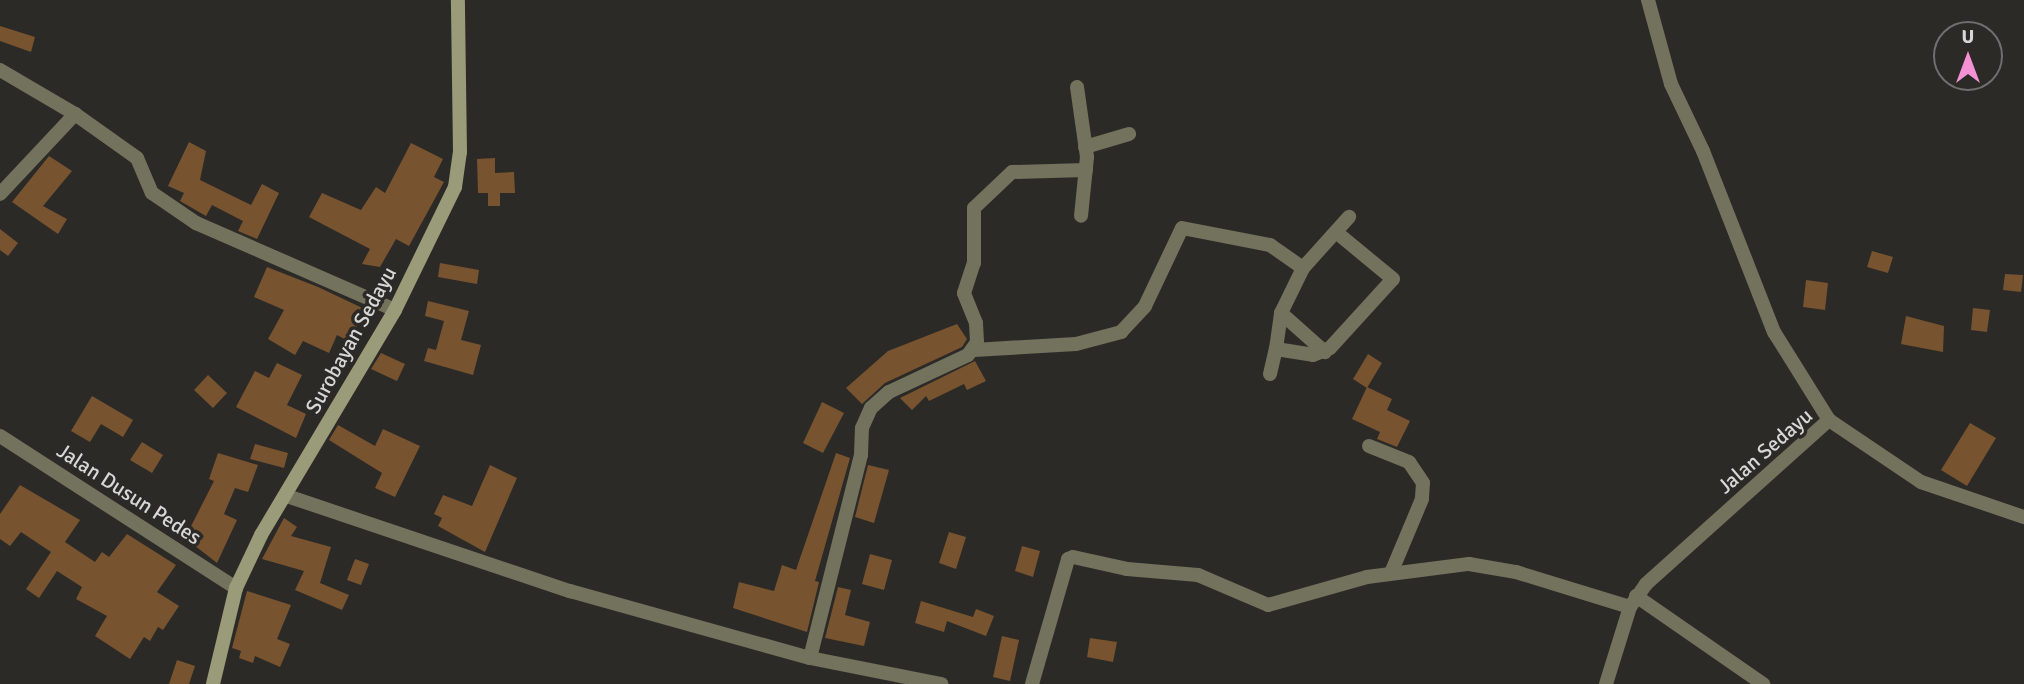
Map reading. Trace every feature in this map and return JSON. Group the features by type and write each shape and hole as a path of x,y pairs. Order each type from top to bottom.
{"main road":[{"name":"Surobayan Sedayu","path":"213,684 236,588 396,310 455,187 459,169 458,0"}],"street":[{"path":"1648,0 1671,84 1774,332 1829,420"},
{"path":"0,70 75,114 137,158 152,193 196,223 396,310"},
{"path":"1077,87 1086,147 1081,216"},
{"path":"0,194 75,114"},
{"path":"1086,147 1129,134"},
{"path":"974,350 978,332 964,293 974,262 974,208 1012,172 1086,170"},
{"path":"1270,374 1281,313 1303,268 1349,217"},
{"path":"810,658 861,455 862,428 871,408 889,392 974,350 1076,344 1121,332 1145,306 1182,228 1270,245 1303,268"},
{"path":"1276,349 1313,355 1325,352 1393,279 1336,232"},
{"path":"1281,313 1325,352"},
{"name":"Jalan Sedayu","path":"1633,602 1753,490 1771,468 1829,420 1921,482 2024,517"},
{"name":"Jalan Dusun Pedes","path":"0,436 236,588"},
{"path":"1369,446 1409,462 1423,483 1422,499 1391,573"},
{"path":"287,496 570,591 810,658 941,684"},
{"path":"1032,684 1070,557 1127,569 1199,575 1268,605 1391,573 1469,564 1516,572 1633,602 1763,684"},
{"path":"1606,684 1633,602"}],"building":[{"path":"0,26 35,37 31,52 0,41"},
{"path":"189,142 206,151 200,180 251,205 262,184 279,193 257,239 238,231 243,221 212,205 206,216 180,201 184,193 168,186"},
{"path":"411,143 443,159 434,177 444,182 409,246 396,239 380,267 362,264 370,249 309,217 322,193 361,210 376,187 385,193"},
{"path":"49,156 72,171 43,206 67,219 58,234 12,202"},
{"path":"495,158 495,173 514,172 515,193 500,193 500,206 488,206 488,193 478,193 477,159"},
{"path":"0,229 18,243 8,256 0,250"},
{"path":"1872,251 1893,257 1888,273 1867,267"},
{"path":"440,263 479,270 477,284 438,277"},
{"path":"267,267 373,313 364,328 358,325 350,342 337,335 329,353 303,341 295,355 268,339 284,310 254,297"},
{"path":"2005,274 2023,275 2021,292 2003,290"},
{"path":"1806,280 1828,283 1825,310 1803,307"},
{"path":"428,301 469,311 461,340 481,345 473,375 424,361 428,348 436,350 444,321 425,316"},
{"path":"1973,308 1990,310 1987,332 1971,330"},
{"path":"1906,316 1944,326 1943,352 1901,344"},
{"path":"957,324 967,339 962,347 885,383 862,404 846,388 888,351"},
{"path":"381,353 405,364 397,381 371,369"},
{"path":"1368,354 1382,363 1367,388 1353,379"},
{"path":"975,361 986,381 967,390 964,384 929,401 926,396 912,410 900,398"},
{"path":"277,363 302,375 287,405 306,414 296,438 236,407 255,371 269,378"},
{"path":"208,375 227,393 213,408 194,390"},
{"path":"1367,387 1392,399 1387,410 1410,421 1397,447 1377,439 1380,432 1352,419"},
{"path":"92,396 133,420 123,437 101,424 90,442 71,431"},
{"path":"822,402 844,413 823,453 803,443"},
{"path":"1970,423 1996,438 1967,486 1941,470"},
{"path":"338,425 375,446 383,429 420,446 395,497 375,488 382,473 329,440"},
{"path":"142,442 163,455 152,473 130,460"},
{"path":"255,444 288,453 284,468 250,459"},
{"path":"218,453 258,465 248,492 235,488 224,514 237,520 217,563 185,538 214,481 209,479"},
{"path":"836,453 850,458 815,581 819,582 807,632 733,608 739,582 774,591 782,565 796,570"},
{"path":"490,465 517,478 485,552 438,526 442,518 434,514 443,495 472,506"},
{"path":"868,465 889,470 874,523 855,517"},
{"path":"20,485 80,520 65,542 95,562 102,552 109,557 127,534 176,565 157,592 179,606 163,630 158,627 150,641 144,637 130,659 95,636 107,616 76,599 82,587 57,571 39,598 26,589 51,552 21,532 10,546 0,539 0,514"},
{"path":"284,518 297,527 291,536 331,547 320,583 349,595 342,610 295,590 304,571 262,559"},
{"path":"949,532 966,537 956,569 939,563"},
{"path":"1022,546 1040,551 1033,577 1015,571"},
{"path":"870,554 892,560 884,590 862,584"},
{"path":"355,559 369,564 361,585 347,580"},
{"path":"838,587 851,590 845,615 870,622 864,646 825,638"},
{"path":"247,591 291,605 277,639 290,644 280,667 255,656 253,663 239,658 241,651 232,648"},
{"path":"921,601 973,617 976,609 994,616 986,636 947,621 944,632 915,623"},
{"path":"1002,636 1019,640 1010,681 993,677"},
{"path":"1090,638 1117,642 1113,662 1087,657"},
{"path":"177,660 195,666 189,684 169,684"}]}
